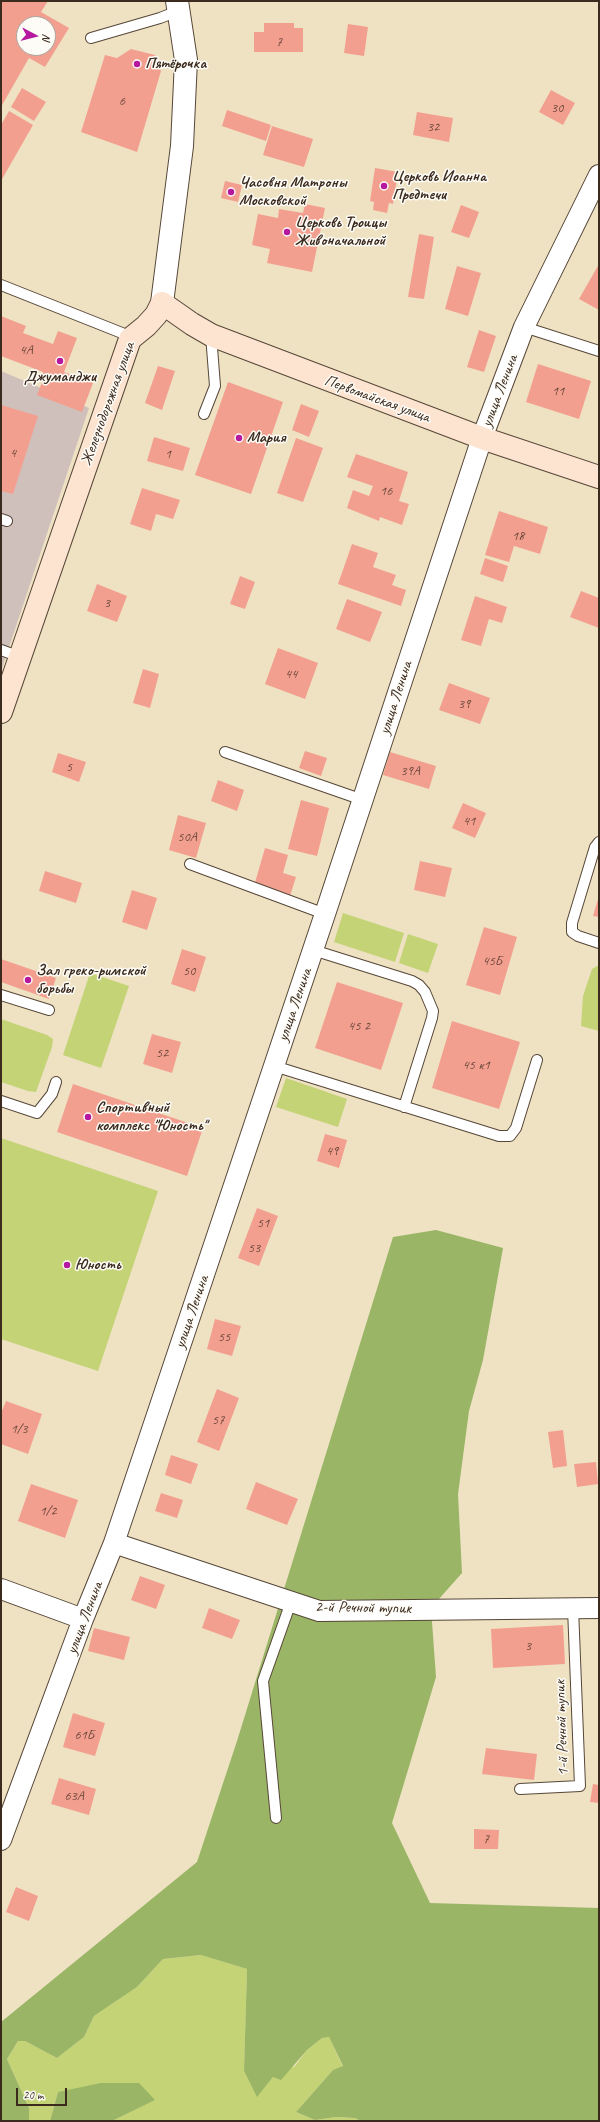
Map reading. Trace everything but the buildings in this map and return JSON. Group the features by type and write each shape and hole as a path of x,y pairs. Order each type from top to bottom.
{"main road":[{"name":"Первомайская улица","path":"162,303 192,324 212,335 347,388 482,438 599,477"},
{"name":"Железнодорожная улица","path":"1,712 11,654 130,339 151,320 162,303"}],"street":[{"name":"Железнодорожная улица","path":"162,303 182,146 186,60 178,6"},
{"name":"улица Ленина","path":"1,1840 83,1619 114,1543 363,800 482,438 524,326 599,175"},
{"name":"2-й Речной тупик","path":"114,1543 319,1611 599,1608"},
{"path":"1,1589 83,1619"}],"lane":[{"path":"91,38 160,18 178,6"},
{"path":"1,286 122,333 130,339"},
{"path":"524,326 599,351"},
{"path":"204,414 215,386 212,335"},
{"path":"225,752 363,800"},
{"path":"599,842 595,847 572,932 578,936 599,943"},
{"path":"190,864 325,914"},
{"path":"313,950 412,981 419,985 425,992 433,1011 432,1018 404,1107"},
{"path":"1,995 49,1010"},
{"path":"274,1066 500,1136 510,1136 516,1128 537,1060"},
{"path":"1,1101 37,1112 52,1094 56,1082"},
{"path":"276,1818 263,1681 291,1602"},
{"name":"1-й Речной тупик","path":"520,1789 580,1786 573,1608"}],"shaded area":[{"path":"1,371 89,408 1,671"}],"green space":[{"path":"343,913 404,933 395,962 334,942"},
{"path":"408,934 438,944 428,973 399,963"},
{"path":"599,965 599,1031 581,1026 583,996 592,969"},
{"path":"90,973 129,986 101,1068 63,1055"},
{"path":"1,1019 47,1035 53,1039 52,1047 36,1092 28,1091 1,1082"},
{"path":"286,1078 347,1099 338,1127 276,1107"},
{"name":"Юность","path":"1,1138 158,1191 98,1371 1,1339"},
{"path":"436,1230 503,1248 483,1360 469,1411 458,1494 462,1573 431,1608 436,1677 392,1823 430,1903 599,1908 599,2121 361,2121 355,2118 336,2117 315,2120 296,2112 333,2070 343,2066 329,2037 322,2038 307,2050 281,2080 273,2077 257,2097 244,2071 247,1969 201,1955 163,1959 137,1987 94,2016 84,2037 57,2058 25,2041 18,2041 7,2059 29,2108 29,2121 1,2121 1,2022 197,1862 237,1741 393,1237"},
{"path":"201,1955 247,1969 244,2071 257,2096 273,2077 295,2066 307,2050 322,2038 329,2037 343,2067 333,2070 296,2112 315,2120 336,2117 355,2118 361,2121 112,2121 154,2100 58,2092 50,2121 29,2121 29,2108 7,2059 18,2041 25,2041 57,2058 84,2037 94,2016 137,1987 163,1959"},
{"path":"101,2083 139,2083 155,2100 112,2121 50,2121 58,2092"}],"place":[{"name":"Пятёрочка","path":"137,64"},
{"name":"Церковь Иоанна Предтечи","path":"384,186"},
{"name":"Часовня Матроны Московской","path":"231,192"},
{"name":"Церковь Троицы Живоначальной","path":"287,232"},
{"name":"Джуманджи","path":"60,361"},
{"name":"Мария","path":"239,438"},
{"name":"Зал греко-римской борьбы","path":"28,980"},
{"name":"Спортивный комплекс \"Юность\"","path":"88,1117"},
{"name":"Юность","path":"67,1265"}]}
